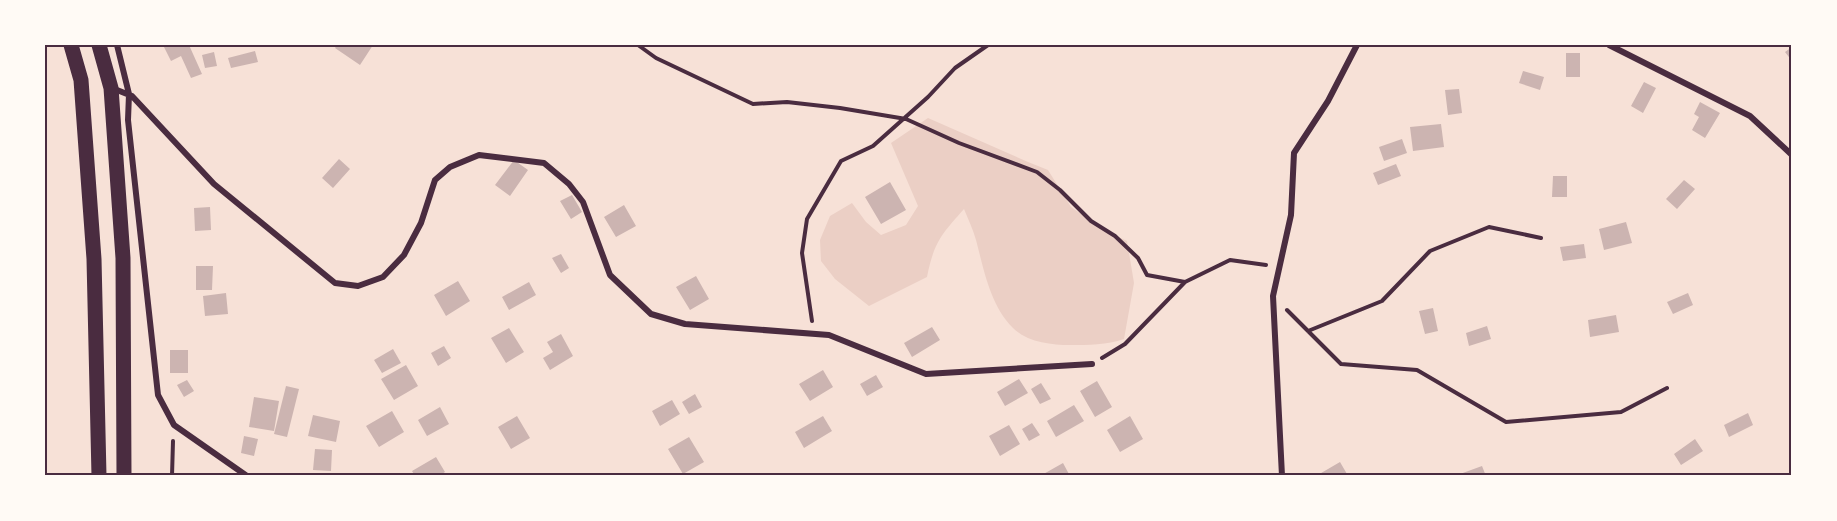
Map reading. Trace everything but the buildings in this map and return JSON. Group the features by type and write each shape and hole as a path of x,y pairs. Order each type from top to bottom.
{"main road":[{"path":"71,45 81,80 94,259 99,476"},
{"path":"99,45 111,88 123,258 124,476"}],"street":[{"path":"117,45 129,94 128,120 158,395 174,425 247,476"},
{"path":"1282,476 1273,296 1291,215 1294,153 1328,101 1357,45"},
{"path":"1609,45 1750,116 1792,155"},
{"path":"111,88 129,94 214,184 335,283 358,286 383,277 404,255 421,223 435,180 450,166 479,155 544,163 569,183 583,202 610,275 651,314 685,324 830,334 926,375 1092,364"}],"path":[{"path":"638,45 656,58 753,104 787,102 903,119 1037,172 1060,190 1091,221 1115,236 1138,258 1147,275 1185,282"},
{"path":"814,333 802,253 807,219 841,161 873,146 955,68 988,45"},
{"path":"1308,331 1382,301 1430,250 1490,228 1542,238"},
{"path":"1092,364 1125,344 1185,282 1230,260 1279,266"},
{"path":"1273,296 1341,364 1417,370 1506,422 1621,412 1667,388"},
{"path":"172,476 174,425"}],"shaded area":[{"path":"928,118 1048,170 1071,207 1104,230 1127,241 1134,283 1124,339 1097,344 1063,345 1040,342 1019,333 1005,319 993,298 975,236 964,209 939,240 927,277 869,306 835,279 821,261 820,240 830,216 852,203 866,222 881,235 906,225 918,206 891,143"}]}
